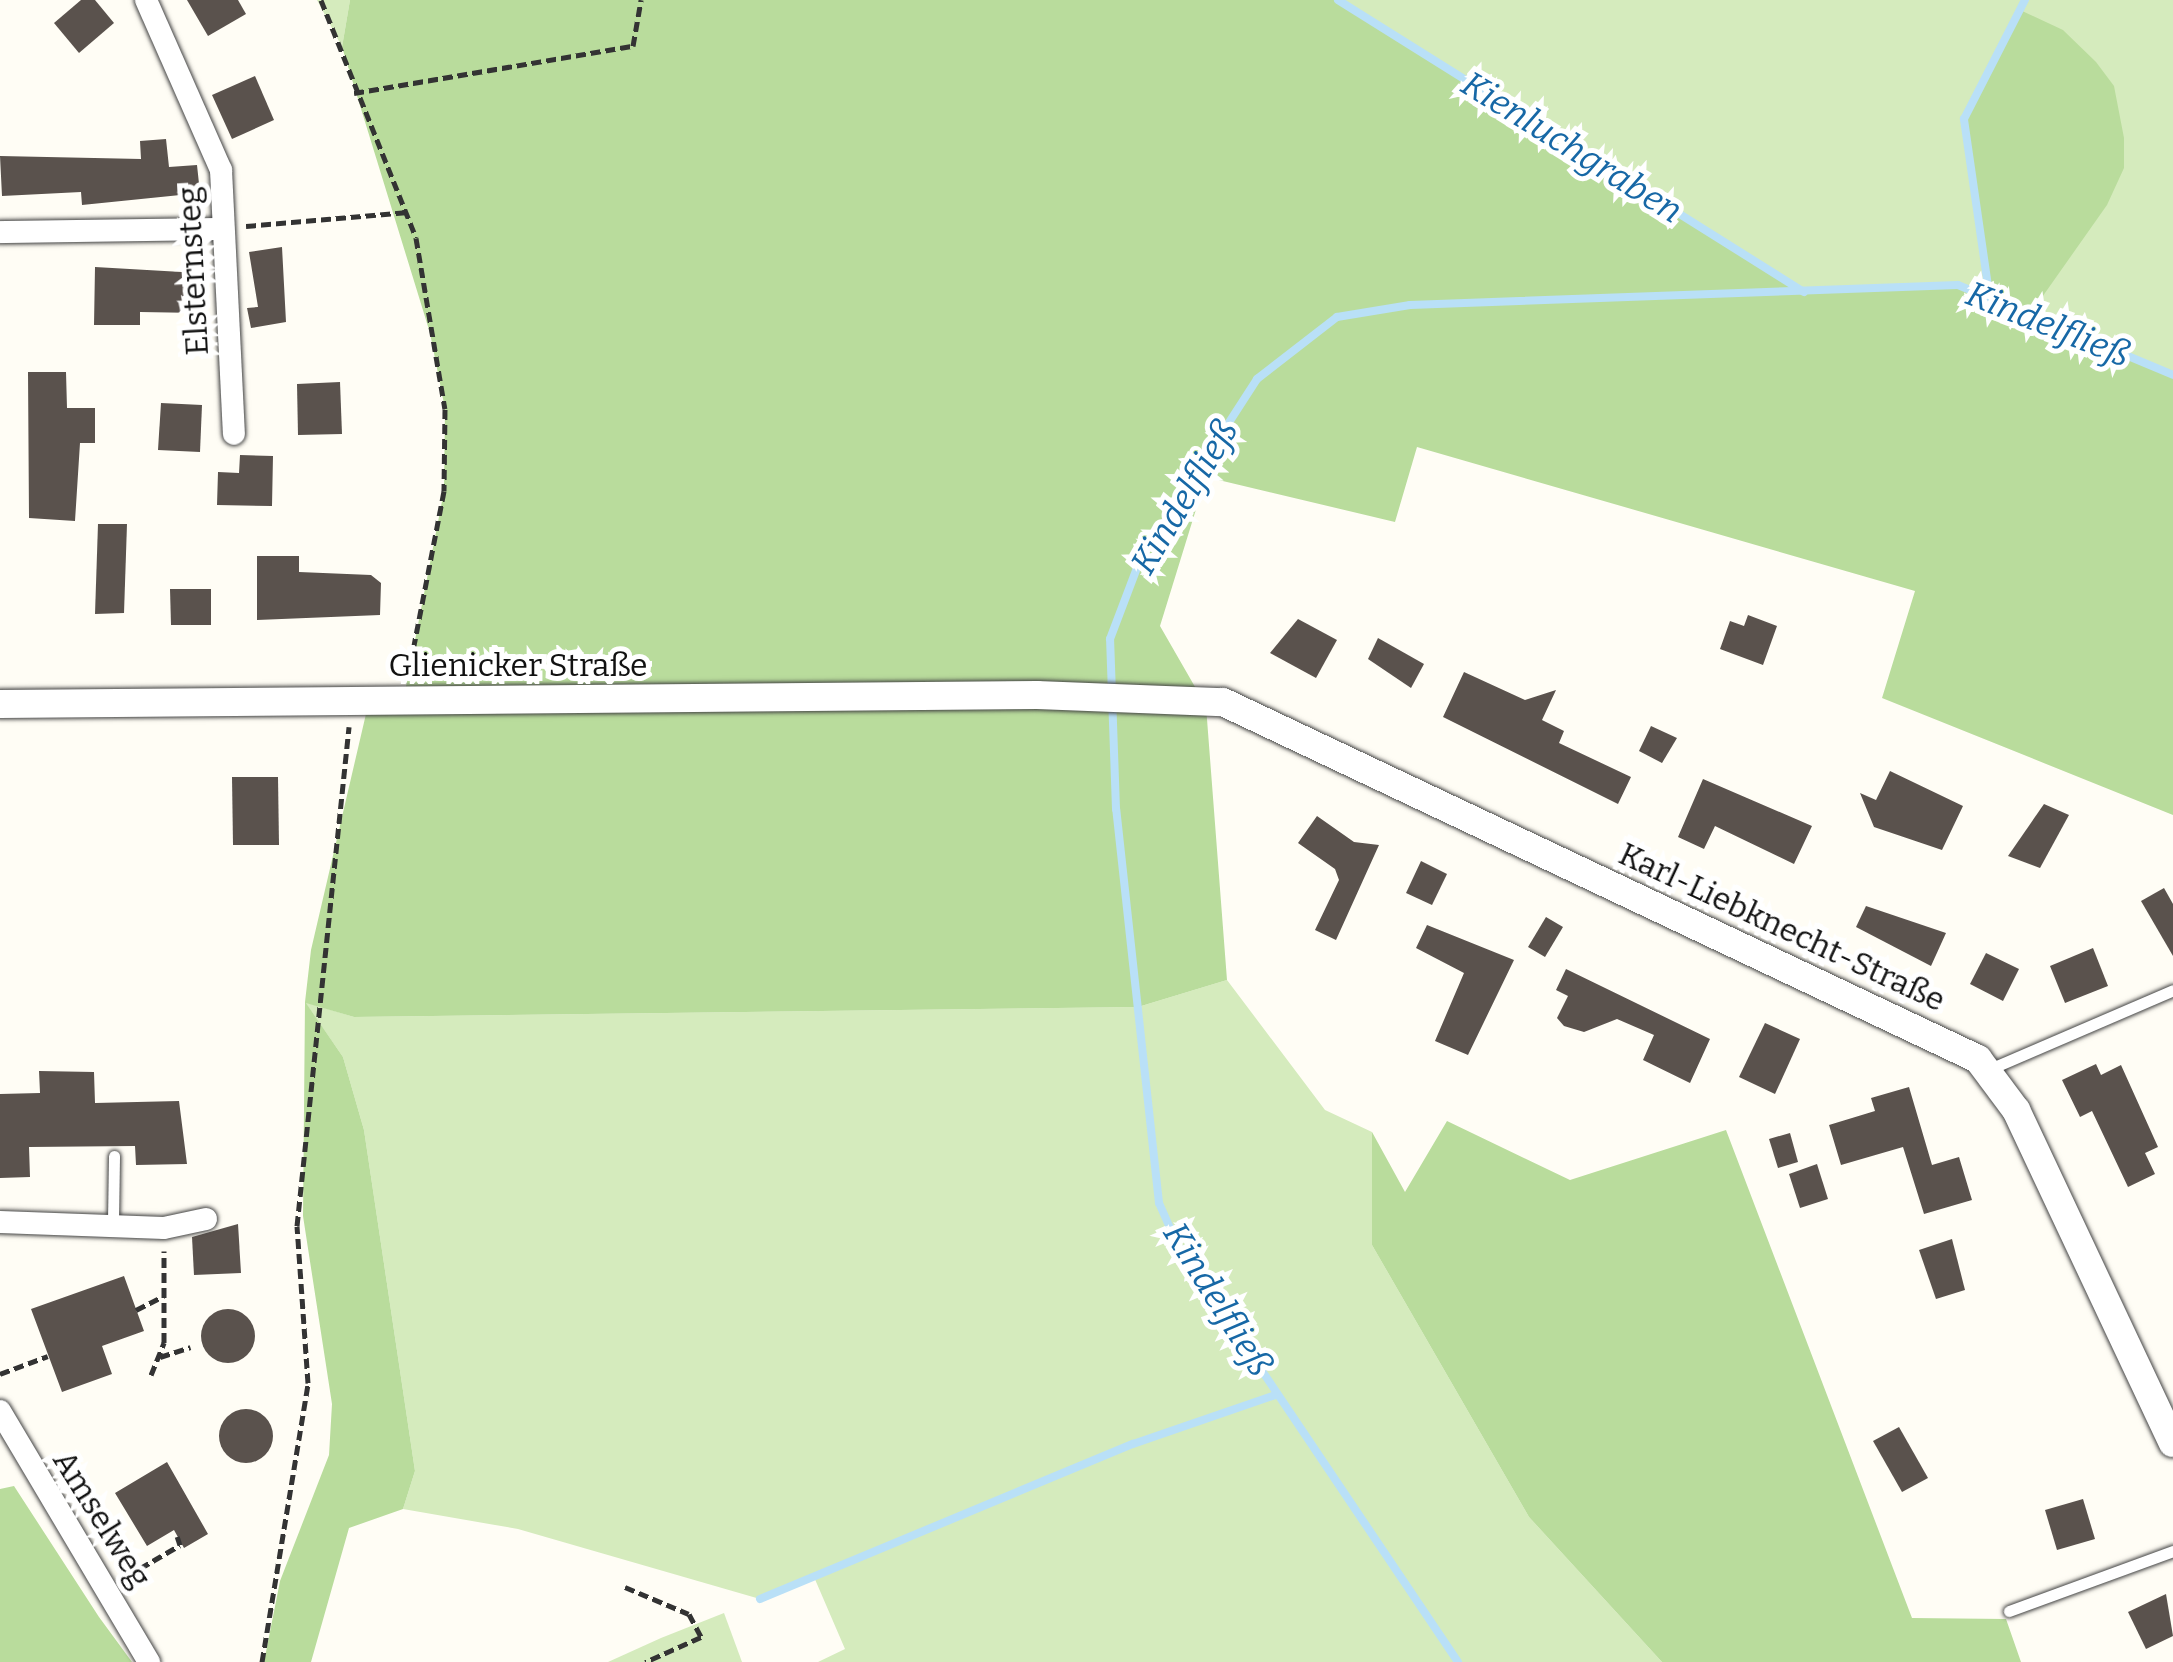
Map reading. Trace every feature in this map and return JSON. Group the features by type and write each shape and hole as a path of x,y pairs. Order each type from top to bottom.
{"street":[{"name":"Elsternsteg","path":"146,0 221,170 234,434"},
{"path":"0,232 223,229"},
{"name":"Glienicker Straße","path":"0,704 1160,696"},
{"name":"Karl-Liebknecht-Straße","path":"1160,696 1223,702 1990,1068"},
{"path":"1990,1068 2169,1425"},
{"path":"0,1222 112,1220 164,1228 206,1219"},
{"name":"Amselweg","path":"0,1411 149,1662"}],"lane":[{"path":"1990,1068 2173,990"},
{"path":"112,1220 114,1156"},
{"path":"2009,1611 2173,1551"}],"path":[{"path":"321,0 354,94 408,212 445,409 441,507 403,702"},
{"path":"354,94 633,46 641,0"},
{"path":"223,229 408,212"},
{"path":"262,1662 308,1383 298,1226 352,702"},
{"path":"151,1376 158,1358 164,1296 164,1228"},
{"path":"136,1310 164,1296"},
{"path":"158,1358 190,1347"},
{"path":"0,1374 48,1356"},
{"path":"106,1588 180,1545 177,1536"},
{"path":"626,1588 688,1614 701,1637 646,1662"}],"green space":[{"path":"317,0 350,0 342,47"},
{"path":"350,0 1338,0 1806,293 1958,285 1989,292 1964,119 2020,10 2063,30 2096,62 2114,86 2124,138 2124,168 2107,205 2033,310 2173,375 2173,815 1882,698 1915,591 1417,447 1395,522 1206,477 1160,626 1206,706 1227,980 1138,1007 354,1017 306,1003 343,1057 364,1130 415,1471 403,1509 349,1528 311,1662 264,1662 280,1581 329,1455 332,1404 303,1216 305,1002 311,950 369,701 403,702 444,491 445,409 430,333 342,47"},
{"path":"1338,0 2173,0 2173,375 1958,285 1806,293"},
{"path":"1227,980 1325,1110 1372,1132 1372,1245 1529,1517 1662,1662 818,1662 845,1649 814,1577 760,1599 518,1529 403,1509 415,1471 364,1130 343,1057 305,1002 354,1017 1138,1007"},
{"path":"1447,1121 1570,1180 1726,1130 1912,1618 2006,1619 2021,1662 1662,1662 1529,1517 1372,1245 1372,1132 1405,1192"},
{"path":"14,1486 132,1662 0,1662 0,1489"},
{"path":"724,1613 742,1662 608,1662 661,1638"}],"building":[{"path":"81,0 95,0 114,23 79,53 54,23"},
{"path":"187,0 238,0 246,14 208,36"},
{"path":"255,76 274,120 232,139 212,95"},
{"path":"166,139 169,167 197,165 200,193 82,205 81,192 2,196 0,156 141,159 140,141"},
{"path":"282,247 286,322 251,328 247,308 258,307 249,252"},
{"path":"95,267 199,273 199,313 140,312 140,325 94,325"},
{"path":"28,372 66,372 67,408 95,408 95,443 80,443 75,521 29,518"},
{"path":"340,382 342,434 298,435 297,384"},
{"path":"161,403 202,405 200,452 158,450"},
{"path":"240,455 273,456 272,506 217,505 218,472 239,473"},
{"path":"98,524 127,524 124,613 95,614"},
{"path":"257,556 299,556 299,572 371,575 381,583 380,615 257,620"},
{"path":"170,589 211,589 211,625 171,625"},
{"path":"1748,615 1777,626 1763,665 1720,649 1730,621 1744,626"},
{"path":"1298,619 1337,640 1316,678 1270,653"},
{"path":"1378,638 1424,664 1411,688 1368,659"},
{"path":"1464,672 1525,700 1556,690 1542,720 1564,731 1559,743 1631,777 1618,804 1443,717"},
{"path":"1651,726 1677,738 1662,763 1639,751"},
{"path":"1890,771 1963,806 1942,850 1874,827 1860,793 1876,800"},
{"path":"232,777 278,777 279,845 233,845"},
{"path":"1703,779 1812,826 1794,864 1715,826 1704,849 1678,837"},
{"path":"2044,804 2069,815 2040,868 2008,856"},
{"path":"1317,816 1354,842 1379,845 1336,940 1315,930 1339,880 1335,869 1298,843"},
{"path":"1421,861 1447,874 1432,905 1406,893"},
{"path":"2164,888 2173,904 2173,956 2141,901"},
{"path":"1866,906 1946,933 1931,966 1856,927"},
{"path":"1546,917 1563,927 1545,957 1528,947"},
{"path":"1427,925 1514,960 1468,1055 1435,1041 1464,973 1416,948"},
{"path":"2093,948 2108,986 2065,1003 2050,966"},
{"path":"1986,953 2019,969 2003,1001 1970,984"},
{"path":"1566,969 1710,1039 1690,1083 1643,1060 1654,1035 1617,1019 1584,1032 1564,1026 1557,1018 1568,996 1556,990"},
{"path":"1765,1023 1800,1039 1775,1094 1739,1077"},
{"path":"2096,1064 2101,1075 2121,1065 2158,1147 2145,1153 2155,1174 2128,1187 2092,1111 2080,1117 2062,1080"},
{"path":"39,1071 94,1072 95,1103 179,1101 187,1164 136,1165 135,1146 29,1147 30,1177 0,1178 0,1094 40,1093"},
{"path":"1909,1087 1932,1165 1959,1157 1972,1200 1924,1214 1903,1147 1841,1165 1829,1125 1875,1111 1871,1098"},
{"path":"1790,1133 1798,1162 1778,1168 1769,1139"},
{"path":"1817,1164 1828,1199 1800,1208 1789,1174"},
{"path":"238,1224 241,1273 194,1275 192,1237"},
{"path":"1952,1239 1965,1290 1936,1299 1919,1250"},
{"path":"124,1276 144,1331 102,1346 112,1374 62,1392 31,1309"},
{"path":"228,1309 247,1317 255,1336 247,1355 228,1363 209,1355 201,1336 209,1317"},
{"path":"246,1409 265,1417 273,1436 265,1455 246,1463 227,1455 219,1436 227,1417"},
{"path":"1899,1427 1928,1478 1902,1492 1873,1441"},
{"path":"167,1462 208,1534 184,1548 174,1530 147,1546 115,1493"},
{"path":"2083,1499 2095,1539 2057,1550 2045,1510"},
{"path":"2166,1594 2173,1636 2146,1649 2128,1612"}],"waterway":[{"name":"Kienluchgraben","path":"1338,0 1804,292"},
{"path":"1989,293 1964,119 2025,0"},
{"name":"Kindelfließ","path":"1458,1662 1178,1246 1159,1203 1116,809 1110,639 1140,560 1257,379 1337,317 1410,305 1958,285 2173,375"},
{"path":"760,1599 1133,1444 1275,1395"}]}
